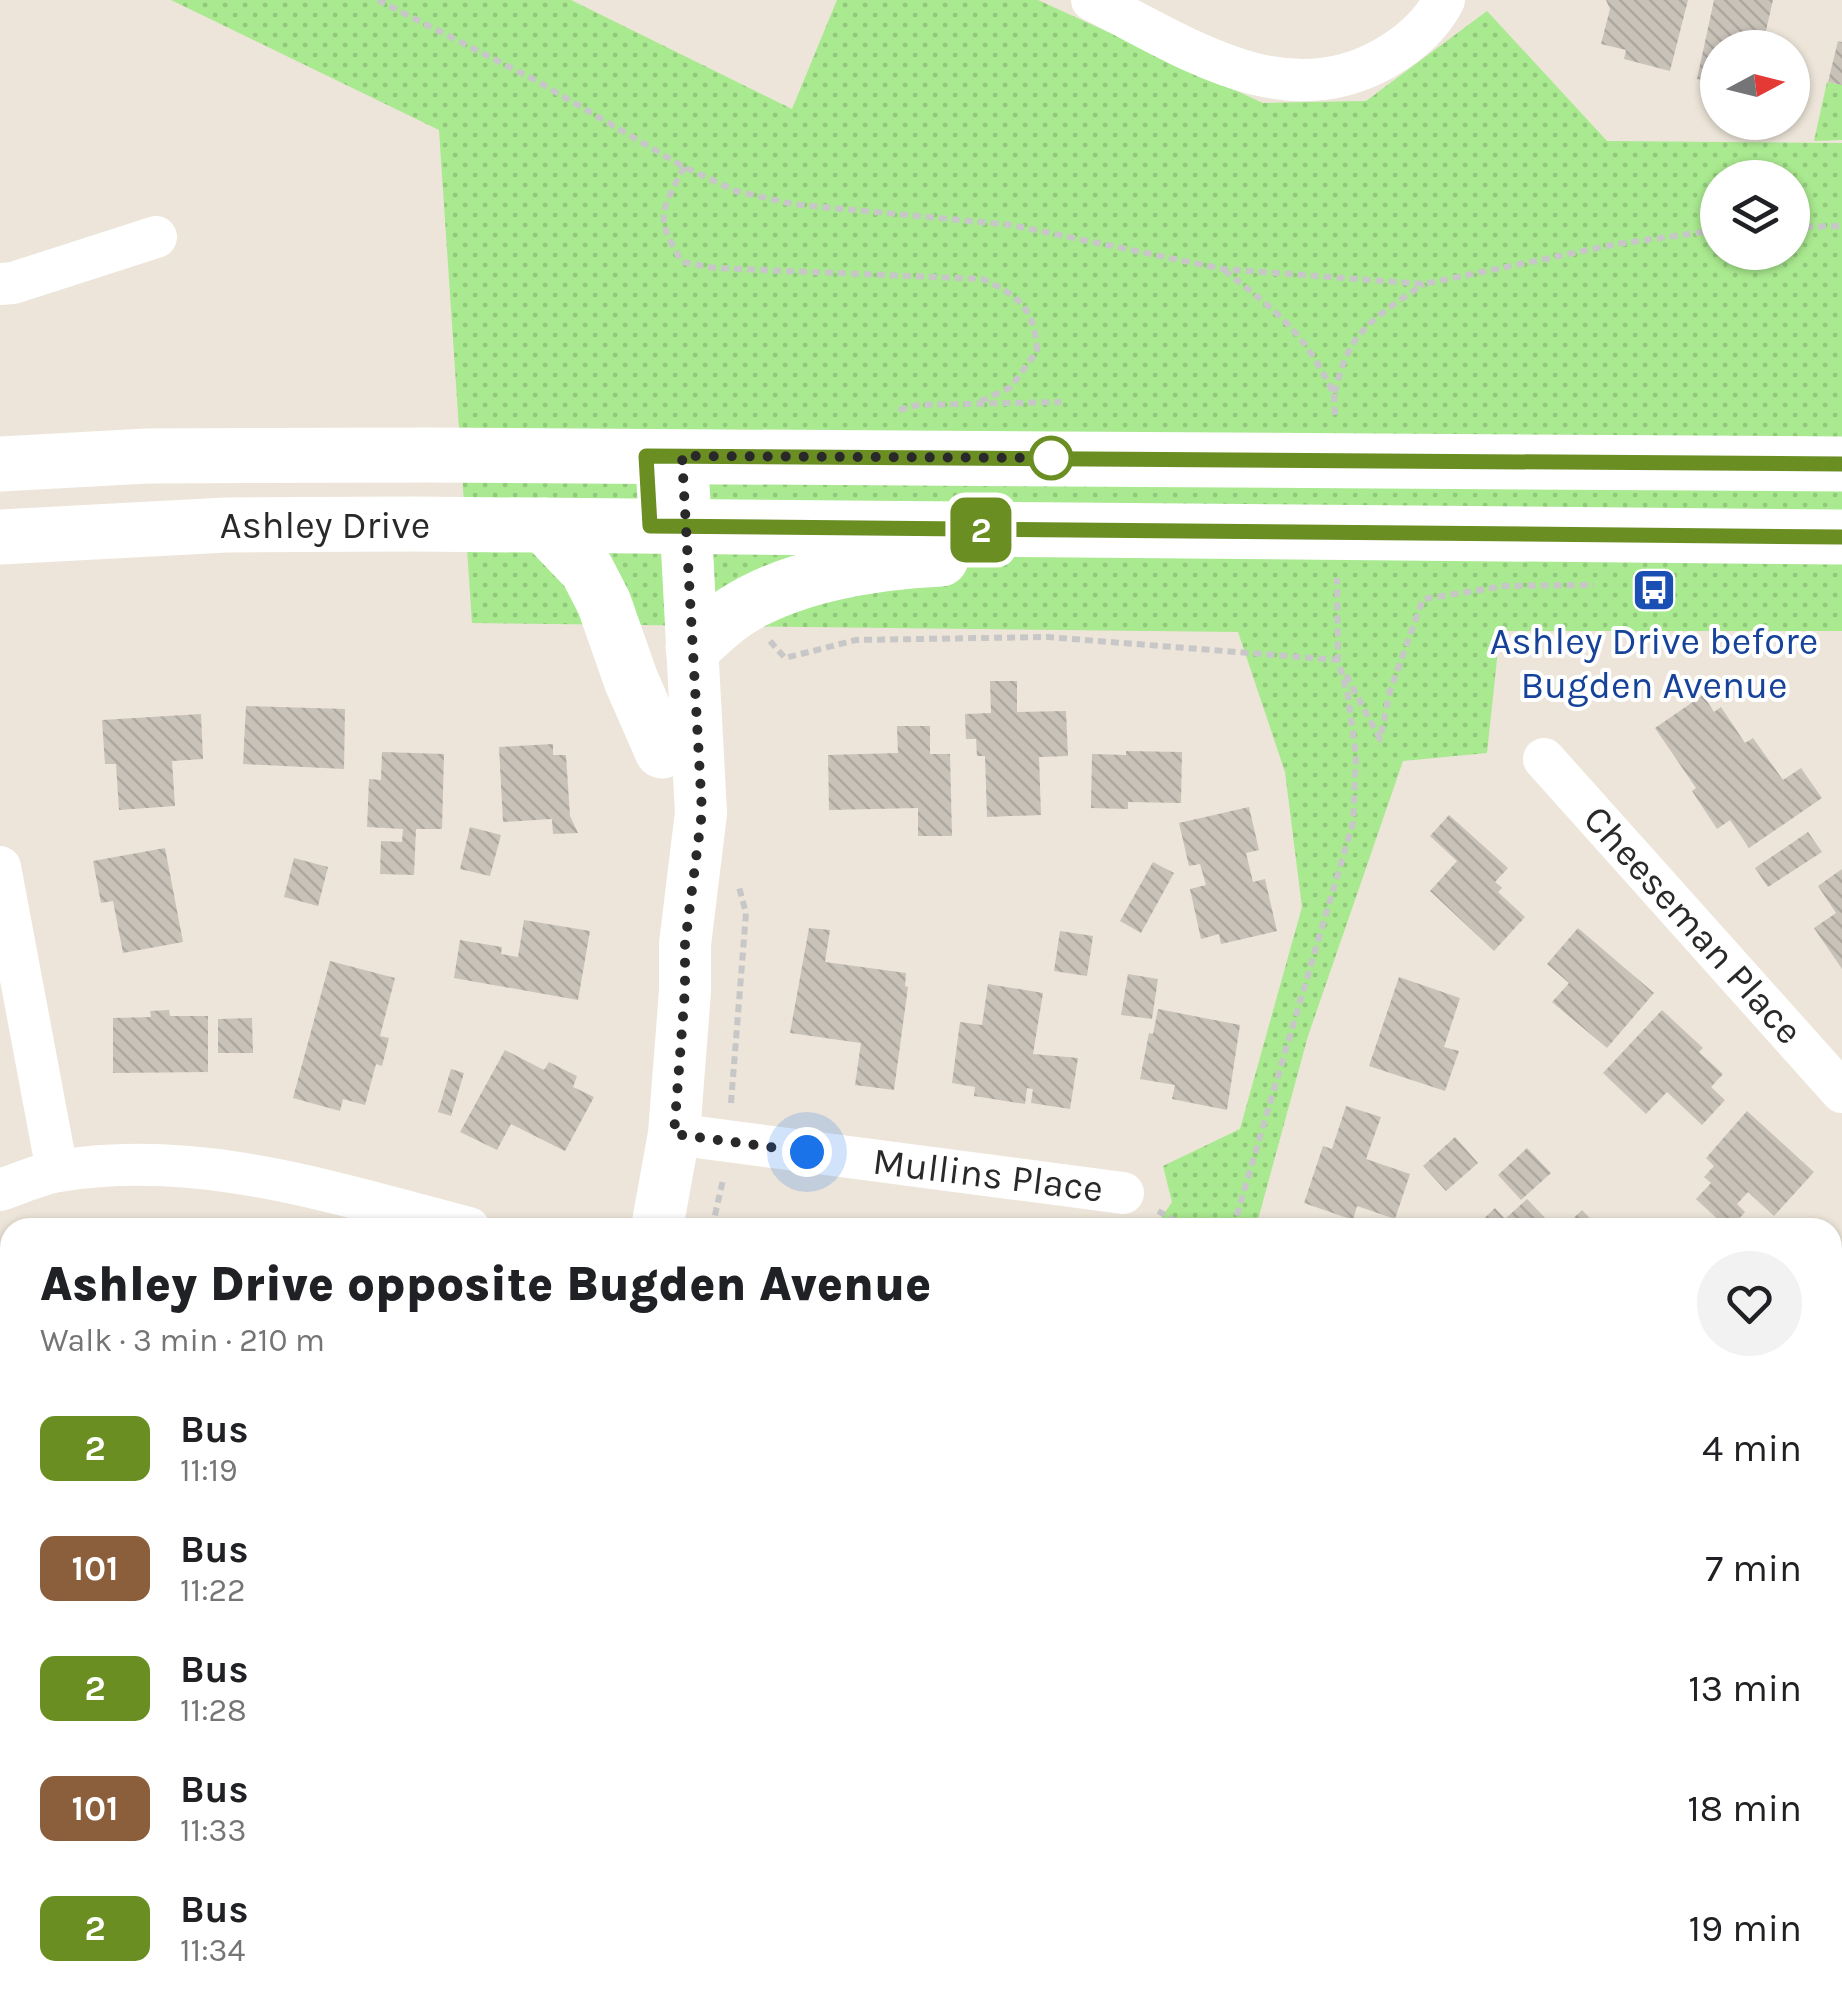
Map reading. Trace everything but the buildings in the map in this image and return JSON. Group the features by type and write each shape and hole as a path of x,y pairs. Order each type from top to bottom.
{"main road":[{"name":"Ashley Drive","path":"0,464 166,456 664,456 1842,464"},
{"name":"Ashley Drive","path":"0,536 226,525 544,525 1842,537"},
{"path":"544,525 587,570 604,603 662,751"},
{"path":"692,648 734,612 757,600 838,572 898,561 1122,559 1183,532"}],"street":[{"path":"1092,0 1222,65 1268,79 1319,80 1368,68 1410,43 1444,0"},
{"path":"0,284 156,237"},
{"path":"664,456 668,526 662,751 666,814 685,944"},
{"path":"659,1218 674,1134 685,944 702,812 692,648 668,526"},
{"name":"Cheeseman Place","path":"1544,759 1842,1092"},
{"path":"0,867 57,1171"},
{"name":"Mullins Place","path":"674,1134 1123,1192"},
{"path":"0,1190 57,1171 167,1163 275,1178 429,1218"}],"path":[{"path":"378,0 535,80 684,167 736,191 792,204 1011,225 1223,269 1424,284 1618,244 1700,233"},
{"path":"684,167 662,211 666,234 682,262 716,268 983,280 1011,292 1031,315 1037,350 1011,387 976,404 1061,402"},
{"path":"1810,227 1842,226"},
{"path":"1223,269 1294,327 1334,394 1348,353 1358,338 1393,305 1424,284"},
{"path":"1338,660 1380,739 1390,691 1423,599 1504,586 1604,584"},
{"path":"762,633 785,658 856,640 1046,637 1338,660"},
{"path":"1236,1218 1353,823 1356,756 1348,696 1338,660"},
{"path":"714,1218 726,1170 746,913 737,881"}],"green space":[{"path":"171,0 571,0 792,109 837,0 1038,0 1263,103 1366,101 1487,11 1607,141 1842,143 1842,631 1500,631 1487,753 1403,761 1308,1036 1258,1218 1161,1218 1172,1202 1163,1166 1240,1129 1302,907 1285,772 1238,632 472,623 439,130"},
{"path":"1827,82 1842,85 1842,140 1814,141"}],"bus line":[{"name":"2","path":"1842,464 646,456 650,526 1842,537"}],"place":[{"name":"Ashley Drive before Bugden Avenue","path":"1654,590"}],"route":[{"path":"807,1152 674,1134 685,944 702,812 682,456 1051,458"}]}
